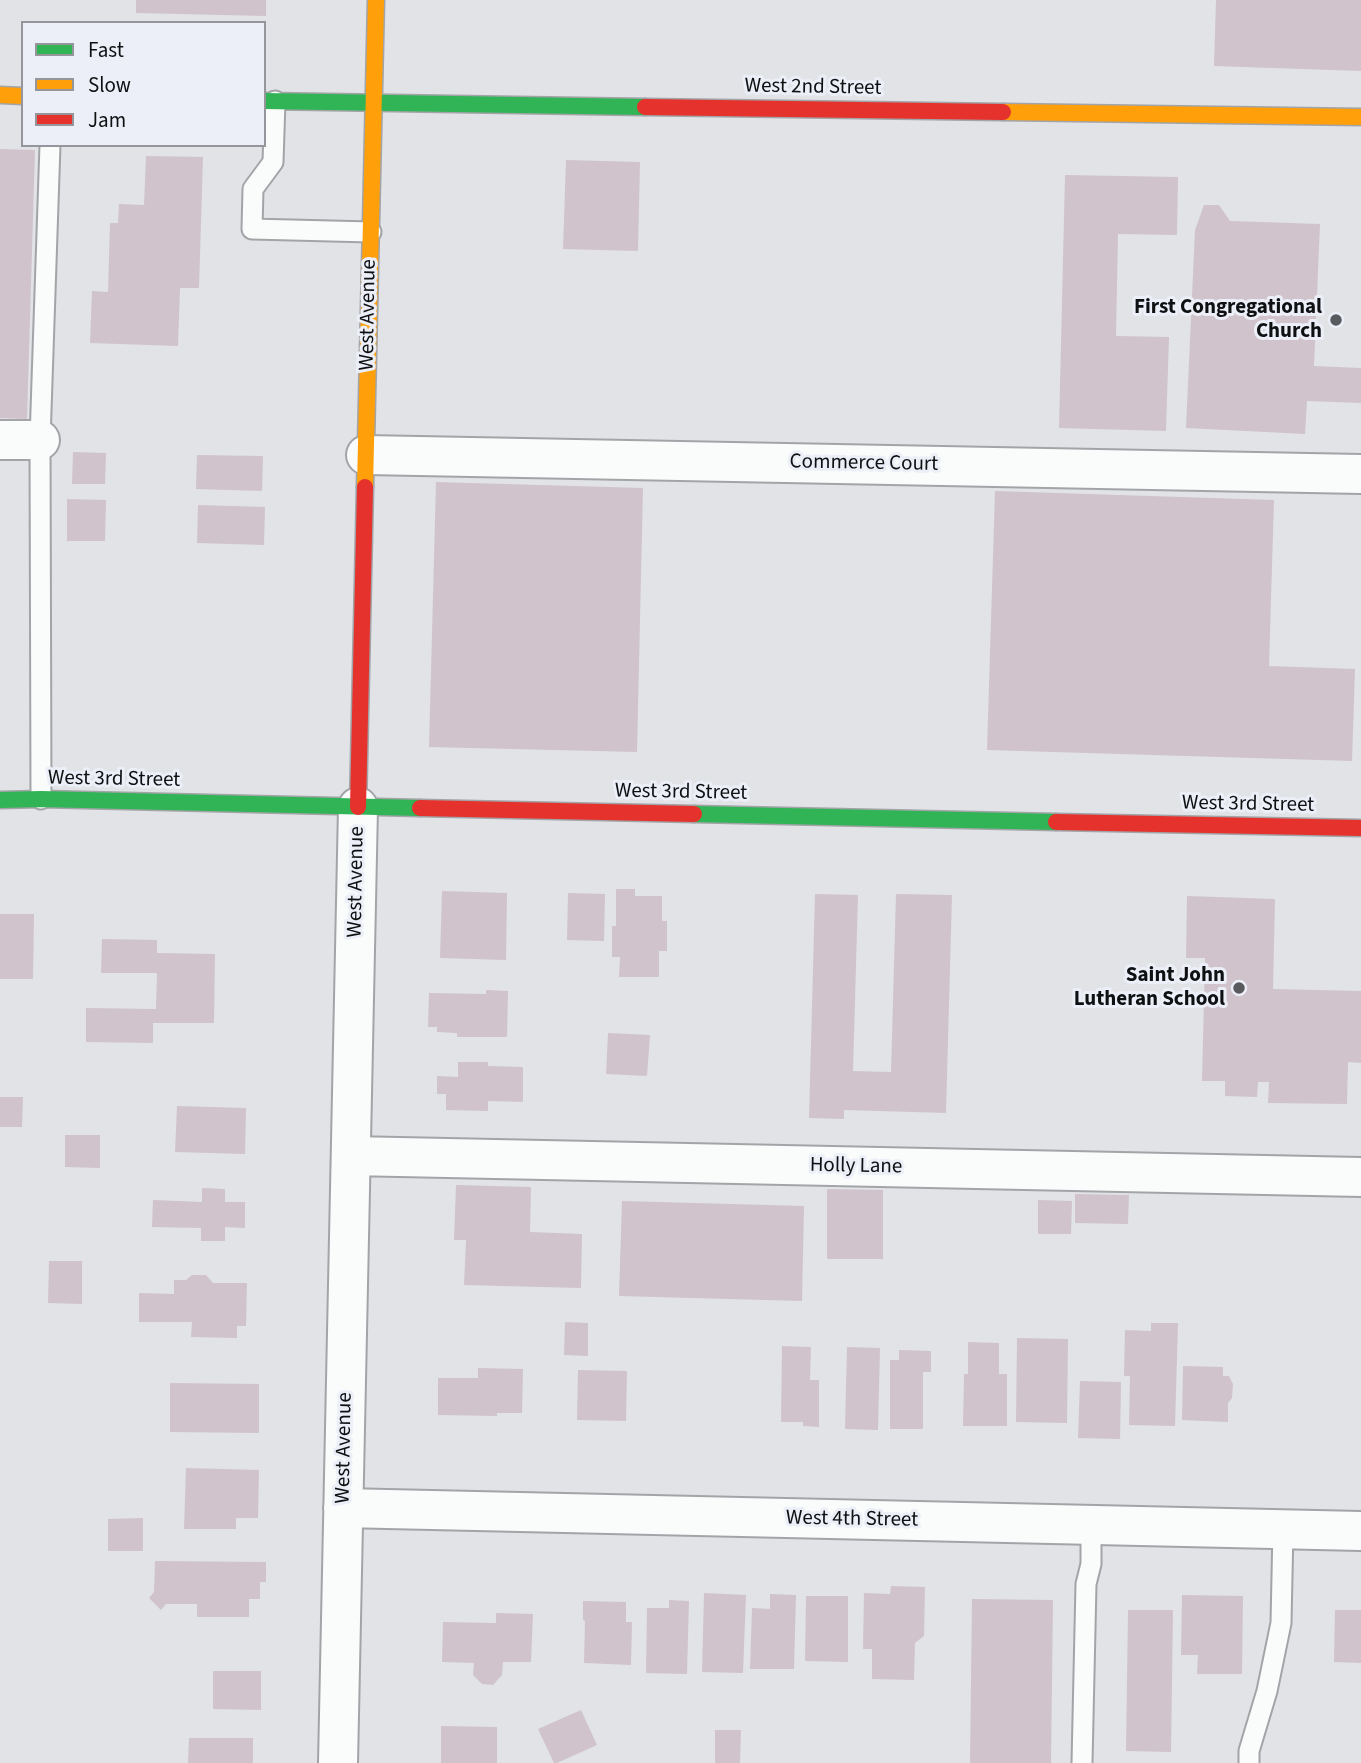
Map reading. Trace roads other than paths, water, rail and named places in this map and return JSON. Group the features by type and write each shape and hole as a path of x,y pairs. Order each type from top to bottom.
{"main road":[{"name":"West Avenue","path":"358,807 376,0"},
{"path":"0,95 21,96"},
{"name":"West 2nd Street","path":"270,101 1361,117"},
{"name":"West 3rd Street","path":"0,800 1361,828"}],"street":[{"path":"0,440 40,440"},
{"name":"Commerce Court","path":"366,454 1361,474"},
{"name":"West Avenue","path":"338,1763 358,807"},
{"name":"Holly Lane","path":"351,1156 1361,1177"},
{"name":"West 4th Street","path":"343,1508 1361,1531"}],"lane":[{"path":"270,101 273,162 253,189 252,229 371,232"},
{"path":"41,799 40,440 50,147"},
{"path":"1082,1763 1086,1584 1091,1564 1091,1525"},
{"path":"1249,1763 1251,1743 1267,1691 1281,1623 1283,1530"}],"place":[{"name":"First Congregational Church","path":"1336,320"},
{"name":"Saint John Lutheran School","path":"1239,988"}]}
